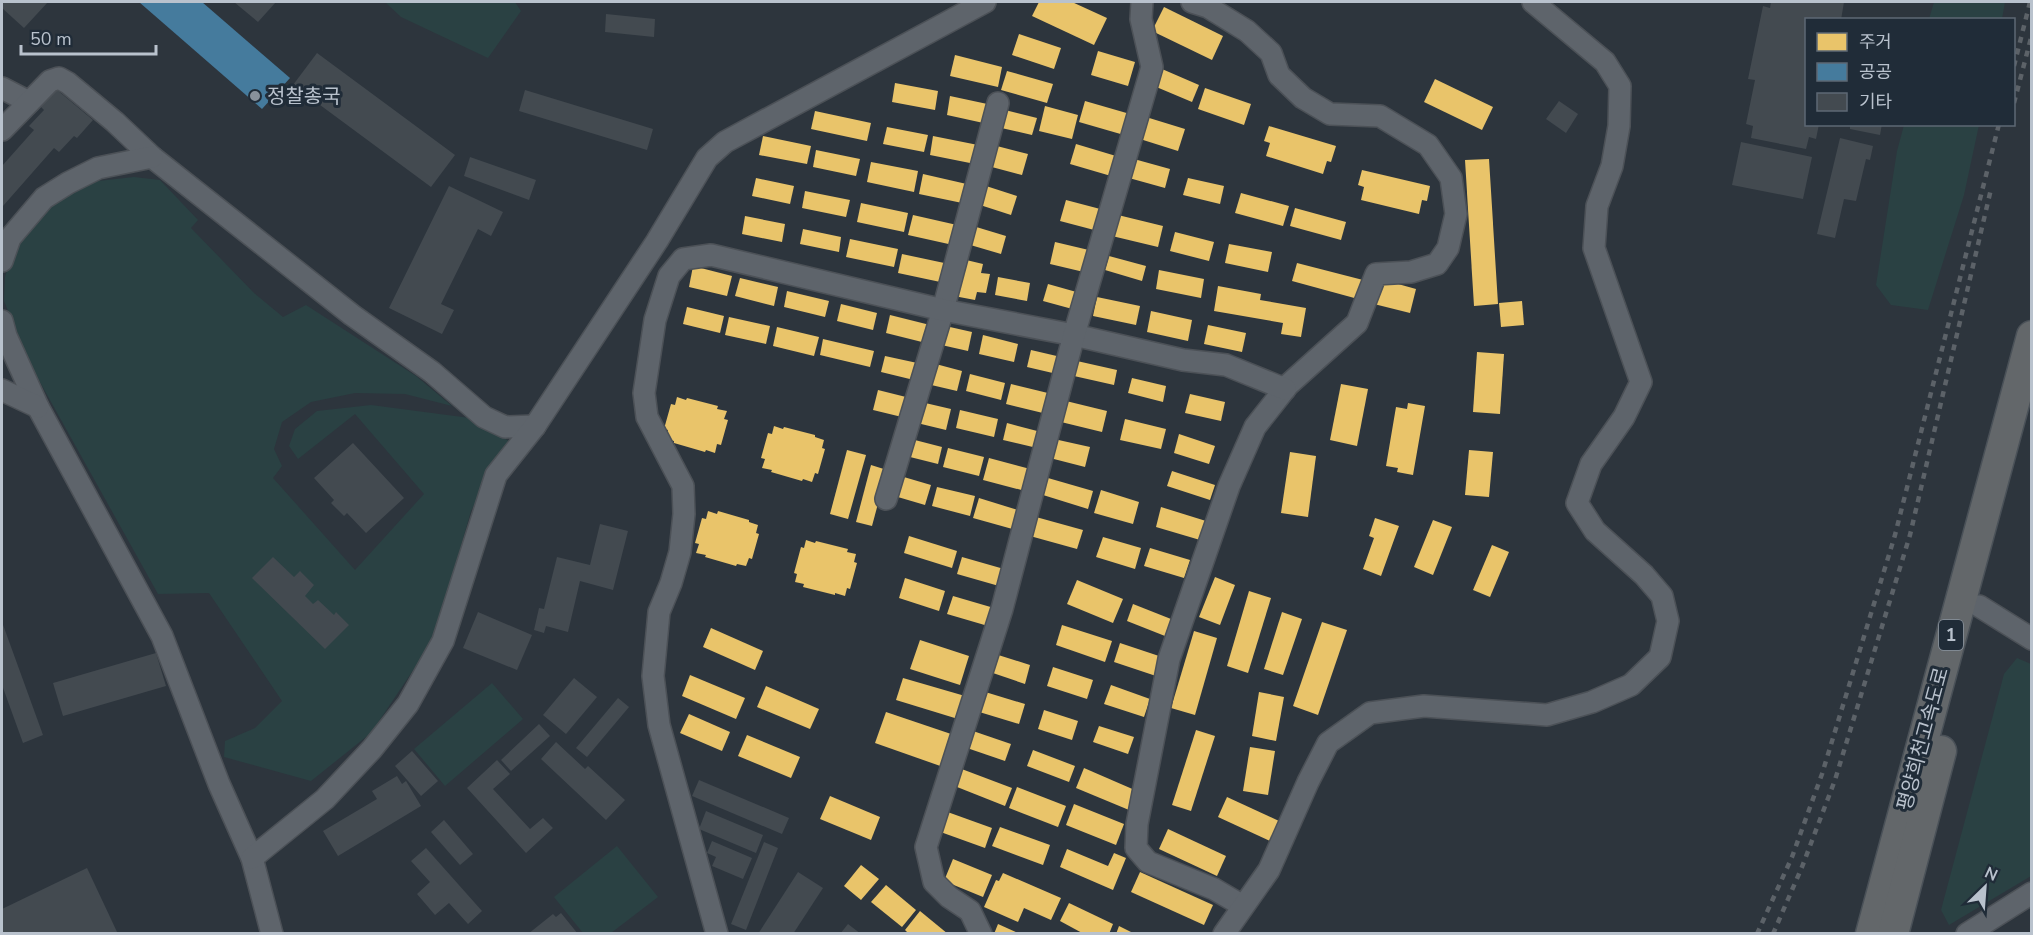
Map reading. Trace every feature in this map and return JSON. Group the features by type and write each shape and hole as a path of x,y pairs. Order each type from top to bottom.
{"highway":[{"name":"평양희천고속도로","path":"1871,933 2031,336"},
{"name":"평양희천고속도로","path":"1893,933 2031,409"}],"street":[{"path":"252,858 325,799 372,749 408,704 443,641 496,475 535,426 657,241 707,158 725,142 985,2"},
{"path":"981,933 970,911 949,897 934,882 926,847 1002,609 1074,335 1152,67 1141,19 1142,2"},
{"path":"1192,2 1208,7 1247,31 1271,53 1279,75 1303,98 1330,114 1380,116 1428,145 1451,178 1456,214 1448,248 1437,264 1411,272 1376,274 1357,323 1285,389 1255,427 1234,477 1169,659 1137,824 1136,848 1148,862 1214,889 1243,906"},
{"path":"1224,933 1269,870 1328,743 1370,713 1424,706 1547,715 1592,702 1631,685 1660,657 1668,621 1662,596 1644,575 1595,531 1576,503 1591,464 1624,417 1641,382 1594,248 1597,206 1612,166 1619,126 1620,86 1605,62 1533,2"},
{"path":"2,130 50,81 59,78 115,122 152,157 352,315 432,372 484,417 505,427 535,426"},
{"path":"2,88 29,102"},
{"path":"886,499 943,310 998,103"},
{"path":"2,261 10,238 44,198 98,168 152,157"},
{"path":"717,933 659,725 653,676 658,612 671,583 680,552 684,514 683,486 647,417 644,393 654,320 669,276 683,259 711,255 943,310 1074,335 1183,360 1226,365 1285,389"},
{"path":"2,321 6,336 38,406 162,636 219,784 252,858 272,933"},
{"path":"2,390 38,406"},
{"path":"1979,606 2031,639"},
{"path":"1967,933 2031,893"}],"green space":[{"path":"385,2 515,2 521,11 488,58 401,17"},
{"path":"1934,2 2005,2 2002,18 1929,18"},
{"path":"1904,126 1979,126 1964,195 1928,310 1891,305 1876,285 1897,151"},
{"path":"134,177 160,180 198,220 191,228 254,293 283,317 306,305 416,376 452,406 405,394 355,393 311,402 282,422 274,449 282,466 273,478 355,570 424,494 355,414 298,459 289,446 295,429 317,411 371,405 470,418 512,443 498,458 471,511 430,645 371,733 311,781 224,757 225,741 255,728 282,701 209,593 158,594 31,366 4,301 5,277 14,248 31,223 60,197 98,181"},
{"path":"2017,658 2031,664 2031,876 1949,925 1941,910 2004,674"},
{"path":"492,683 523,719 445,786 414,749"},
{"path":"617,846 658,897 611,933 583,933 554,897"}],"building: 주거":[{"path":"1039,2 1072,2 1107,18 1094,45 1032,16"},
{"path":"1164,7 1223,36 1212,60 1152,31"},
{"path":"1019,34 1061,48 1054,69 1012,55"},
{"path":"1098,51 1135,62 1128,86 1091,75"},
{"path":"955,55 1002,67 998,87 950,76"},
{"path":"1162,69 1199,85 1192,102 1154,86"},
{"path":"1007,71 1053,84 1047,103 1001,90"},
{"path":"1435,79 1493,107 1482,130 1424,102"},
{"path":"895,83 938,91 935,110 892,102"},
{"path":"1205,88 1251,104 1244,125 1198,109"},
{"path":"950,96 992,105 988,124 947,115"},
{"path":"1085,101 1130,114 1124,135 1079,122"},
{"path":"1045,106 1078,115 1072,139 1039,131"},
{"path":"1001,109 1037,118 1032,135 997,127"},
{"path":"815,111 871,123 867,141 811,129"},
{"path":"1146,117 1185,129 1178,151 1140,139"},
{"path":"1269,126 1336,146 1331,162 1327,161 1323,174 1266,156 1270,143 1264,141"},
{"path":"887,127 928,135 924,152 883,144"},
{"path":"763,136 811,146 807,164 759,155"},
{"path":"933,136 978,145 975,164 930,155"},
{"path":"1076,144 1116,156 1111,176 1070,164"},
{"path":"993,145 1028,154 1022,175 988,166"},
{"path":"816,150 860,159 856,176 813,167"},
{"path":"1134,159 1170,169 1165,188 1129,178"},
{"path":"1489,159 1498,304 1474,306 1465,160"},
{"path":"871,162 918,171 914,192 867,182"},
{"path":"1362,170 1430,186 1427,201 1422,200 1419,214 1361,200 1364,187 1358,185"},
{"path":"923,174 971,185 967,204 919,194"},
{"path":"756,178 794,186 790,204 752,196"},
{"path":"1188,178 1224,186 1220,204 1183,195"},
{"path":"983,185 1017,196 1011,215 977,204"},
{"path":"805,191 850,200 846,217 802,208"},
{"path":"1241,193 1289,206 1283,226 1235,213"},
{"path":"1066,200 1104,210 1098,231 1060,221"},
{"path":"861,203 908,213 904,232 857,222"},
{"path":"1295,208 1346,222 1341,240 1290,226"},
{"path":"913,215 957,225 953,245 908,235"},
{"path":"1118,215 1163,226 1158,247 1112,236"},
{"path":"745,216 785,224 782,242 742,234"},
{"path":"973,226 1006,236 1001,254 967,244"},
{"path":"803,229 841,237 839,252 800,244"},
{"path":"1175,232 1214,242 1209,261 1170,251"},
{"path":"850,239 898,249 894,267 846,257"},
{"path":"1055,242 1093,251 1088,273 1050,264"},
{"path":"1229,244 1272,252 1268,272 1225,263"},
{"path":"902,254 949,264 945,283 898,273"},
{"path":"1109,256 1146,266 1142,281 1105,270"},
{"path":"962,259 983,264 981,273 990,274 986,293 977,292 975,300 954,296"},
{"path":"1297,263 1363,280 1358,299 1292,281"},
{"path":"693,266 732,276 727,296 689,287"},
{"path":"1159,270 1204,279 1201,298 1156,289"},
{"path":"998,277 1030,283 1027,301 995,295"},
{"path":"740,278 778,287 774,306 735,296"},
{"path":"1380,279 1416,289 1410,313 1374,304"},
{"path":"1048,284 1080,293 1076,310 1043,301"},
{"path":"1218,286 1261,294 1260,300 1306,308 1301,337 1281,334 1283,323 1214,311"},
{"path":"787,291 829,301 825,317 784,307"},
{"path":"1097,297 1140,306 1136,325 1093,316"},
{"path":"1522,301 1524,325 1501,327 1499,303"},
{"path":"841,304 877,313 873,330 837,321"},
{"path":"687,307 724,316 720,333 683,324"},
{"path":"1151,311 1192,320 1188,341 1147,332"},
{"path":"890,315 934,326 930,344 886,333"},
{"path":"729,317 770,326 766,344 725,335"},
{"path":"941,325 972,332 968,351 937,344"},
{"path":"1208,325 1246,333 1242,352 1204,344"},
{"path":"777,327 819,337 814,356 773,346"},
{"path":"983,335 1018,344 1014,362 979,354"},
{"path":"823,339 874,351 870,367 820,355"},
{"path":"1031,350 1061,357 1057,374 1027,367"},
{"path":"1477,352 1504,354 1500,414 1473,412"},
{"path":"885,356 922,364 918,381 881,372"},
{"path":"1077,361 1117,370 1114,385 1074,376"},
{"path":"932,363 962,371 957,391 927,384"},
{"path":"970,374 1005,383 1001,400 966,391"},
{"path":"1132,378 1166,386 1163,402 1128,393"},
{"path":"1011,384 1052,394 1047,414 1006,404"},
{"path":"1341,384 1368,389 1357,446 1330,440"},
{"path":"878,390 910,398 906,418 873,410"},
{"path":"1190,394 1225,402 1221,421 1185,413"},
{"path":"677,397 718,406 717,409 727,411 724,419 728,420 721,445 717,444 715,453 665,439 668,430 664,429 671,404 675,405"},
{"path":"1066,401 1107,411 1102,432 1061,422"},
{"path":"921,402 951,409 946,430 917,423"},
{"path":"1408,403 1425,406 1413,475 1397,472 1398,468 1386,466 1396,407 1407,409"},
{"path":"960,410 998,419 994,437 956,428"},
{"path":"1125,419 1166,429 1161,449 1120,440"},
{"path":"1007,423 1041,432 1037,448 1003,440"},
{"path":"774,426 815,435 824,440 822,448 825,449 818,474 815,473 812,482 762,468 765,459 761,458 768,433 772,434"},
{"path":"1179,434 1215,446 1209,464 1174,453"},
{"path":"911,439 942,447 938,464 906,456"},
{"path":"1054,439 1090,447 1085,467 1050,458"},
{"path":"948,448 984,457 979,476 943,467"},
{"path":"847,450 866,455 848,519 830,514"},
{"path":"1469,450 1493,452 1489,497 1465,495"},
{"path":"1290,452 1316,456 1308,517 1281,513"},
{"path":"989,458 1034,470 1029,492 983,480"},
{"path":"871,465 887,470 872,526 856,522"},
{"path":"1172,471 1215,485 1210,500 1167,486"},
{"path":"897,475 931,485 925,505 891,495"},
{"path":"1048,478 1093,491 1088,509 1043,495"},
{"path":"937,487 975,496 970,516 932,506"},
{"path":"1101,490 1139,502 1133,524 1094,513"},
{"path":"979,498 1021,511 1016,530 973,518"},
{"path":"1161,507 1206,521 1200,540 1156,527"},
{"path":"708,511 717,514 718,511 758,525 756,533 759,534 752,559 749,558 746,566 737,564 736,566 696,553 699,544 695,543 702,518 706,519"},
{"path":"1036,517 1083,530 1077,549 1030,536"},
{"path":"1375,518 1399,526 1381,576 1363,569 1374,538 1369,536"},
{"path":"1433,520 1452,527 1433,575 1414,567"},
{"path":"909,536 957,551 952,568 904,553"},
{"path":"1103,537 1141,548 1135,569 1096,557"},
{"path":"806,540 848,549 847,552 856,554 854,562 857,563 850,589 847,588 845,596 803,587 804,584 795,582 797,574 794,573 801,547 804,548"},
{"path":"1492,545 1509,552 1490,597 1473,590"},
{"path":"1150,548 1190,560 1184,578 1144,566"},
{"path":"962,557 1004,569 999,586 957,574"},
{"path":"1215,577 1235,585 1220,625 1199,617"},
{"path":"905,578 945,591 939,611 899,598"},
{"path":"1077,580 1123,599 1113,623 1067,604"},
{"path":"1249,591 1271,598 1248,673 1227,666"},
{"path":"953,596 994,608 988,626 947,614"},
{"path":"1133,604 1171,619 1165,636 1127,621"},
{"path":"1282,612 1302,619 1283,675 1264,669"},
{"path":"1322,622 1347,630 1318,715 1293,706"},
{"path":"1062,625 1112,641 1105,662 1056,645"},
{"path":"711,628 763,651 755,670 703,647"},
{"path":"1194,631 1217,638 1195,715 1171,708"},
{"path":"920,640 969,656 960,685 910,669"},
{"path":"1120,643 1162,657 1156,676 1114,662"},
{"path":"992,653 1030,665 1025,684 987,671"},
{"path":"1053,667 1093,680 1087,699 1047,686"},
{"path":"690,675 745,698 736,719 682,696"},
{"path":"903,678 965,696 958,719 896,700"},
{"path":"1111,685 1150,699 1144,717 1104,704"},
{"path":"766,686 819,709 810,729 757,707"},
{"path":"982,691 1025,704 1019,724 976,711"},
{"path":"1259,692 1284,697 1276,741 1252,736"},
{"path":"1044,710 1078,721 1072,740 1038,729"},
{"path":"886,712 957,736 946,768 875,743"},
{"path":"689,714 730,732 722,751 680,733"},
{"path":"1099,726 1134,737 1128,754 1093,742"},
{"path":"1196,730 1215,736 1191,811 1172,805"},
{"path":"973,731 1011,744 1005,761 967,748"},
{"path":"747,735 800,757 791,778 738,756"},
{"path":"1250,747 1275,751 1268,795 1243,791"},
{"path":"1033,750 1075,766 1069,782 1027,766"},
{"path":"959,768 1012,788 1005,806 952,785"},
{"path":"1084,768 1137,791 1129,810 1076,788"},
{"path":"1017,787 1066,806 1058,827 1009,808"},
{"path":"830,796 880,817 871,840 820,819"},
{"path":"1227,797 1279,821 1270,841 1218,817"},
{"path":"1074,804 1124,824 1116,845 1066,825"},
{"path":"942,810 992,828 985,848 935,830"},
{"path":"1000,827 1050,845 1043,865 992,846"},
{"path":"1168,829 1226,856 1217,876 1159,849"},
{"path":"1067,849 1108,866 1114,853 1126,858 1113,890 1060,867"},
{"path":"953,859 992,875 983,897 944,881"},
{"path":"861,865 879,879 861,900 844,886"},
{"path":"1140,872 1213,905 1204,925 1131,892"},
{"path":"1003,873 1061,898 1051,920 1024,908 1018,922 984,907 996,880 999,881"},
{"path":"886,885 916,910 902,927 871,902"},
{"path":"1069,903 1113,924 1109,934 1084,934 1060,921"},
{"path":"920,911 948,934 909,934 905,930"},
{"path":"998,924 1020,934 994,934"},
{"path":"1119,926 1135,934 1116,934"}],"building: 공공":[{"path":"139,2 202,2 290,78 262,109"}],"building: 기타":[{"path":"2,2 48,2 24,28 2,8"},
{"path":"234,2 276,2 258,22"},
{"path":"1771,2 1844,2 1841,18 1805,18 1805,126 1819,126 1816,139 1809,137 1806,149 1751,138 1753,126 1746,124 1755,80 1748,79 1763,6 1770,8"},
{"path":"606,14 655,19 654,37 605,32"},
{"path":"317,53 455,155 431,187 293,85"},
{"path":"56,89 93,120 77,138 74,136 59,152 54,148 3,206 2,166 34,130 29,126 44,110 40,106"},
{"path":"525,90 653,129 647,150 519,111"},
{"path":"1559,101 1578,114 1566,133 1546,119"},
{"path":"1850,126 1882,126 1880,135 1850,129"},
{"path":"1840,138 1873,146 1870,160 1866,159 1856,201 1844,199 1835,238 1817,234"},
{"path":"1741,142 1812,157 1803,199 1732,185"},
{"path":"470,157 536,180 529,200 464,176"},
{"path":"449,186 503,212 491,236 478,229 441,304 454,310 442,334 389,308"},
{"path":"353,443 404,498 366,533 347,513 344,516 331,503 334,500 314,478"},
{"path":"600,524 628,531 613,590 580,581 568,632 546,626 544,633 534,630 539,608 544,609 557,557 590,565"},
{"path":"273,557 294,577 300,571 314,585 305,596 313,604 318,600 334,615 336,612 349,625 325,649 252,578"},
{"path":"478,612 532,635 517,670 463,648"},
{"path":"2,622 43,735 23,743 2,685"},
{"path":"156,653 166,686 63,716 53,683"},
{"path":"574,678 597,697 566,734 543,715"},
{"path":"618,698 629,707 587,757 576,748"},
{"path":"539,724 550,736 511,771 501,760"},
{"path":"556,742 585,769 588,766 625,800 606,820 541,759"},
{"path":"412,751 438,781 421,796 395,766"},
{"path":"497,760 510,774 493,789 530,829 543,818 553,828 526,853 467,788"},
{"path":"397,776 402,784 406,781 421,806 338,856 323,831 377,799 372,791"},
{"path":"699,780 789,818 782,834 692,796"},
{"path":"706,811 763,835 756,853 699,829"},
{"path":"444,820 473,854 460,865 431,832"},
{"path":"712,841 752,858 743,879 712,866 716,857 707,853"},
{"path":"764,842 778,848 746,930 731,924"},
{"path":"426,848 482,911 468,924 449,903 435,915 417,894 430,882 411,861"},
{"path":"87,868 118,934 2,934 2,909"},
{"path":"798,872 823,888 793,934 758,934"},
{"path":"561,913 578,934 528,934 553,914 556,917"},
{"path":"848,924 861,934 840,934"}],"railway":[{"path":"2015,62 2030,2"},
{"path":"2015,99 2032,34"},
{"path":"1757,934 1792,857 1822,774 1895,535 1998,126"},
{"path":"1773,934 1802,867 1835,780 1910,535 1991,189"}],"place":[{"name":"정찰총국","path":"255,96"}]}
